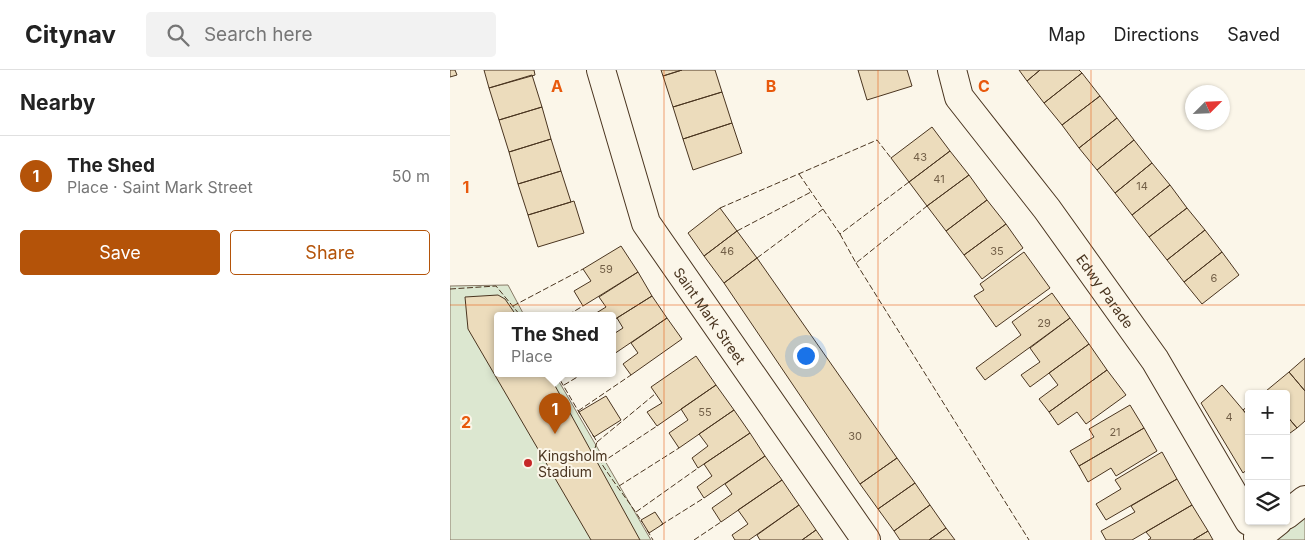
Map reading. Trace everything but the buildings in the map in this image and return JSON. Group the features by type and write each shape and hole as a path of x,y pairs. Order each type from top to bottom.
{"street":[{"name":"Saint Mark Street","path":"601,70 646,223 866,540"},
{"name":"Edwy Parade","path":"952,70 959,97 1047,209 1155,360 1259,528"},
{"path":"1290,512 1305,500"}],"green space":[{"name":"Kingsholm Stadium","path":"508,285 522,312 494,312 494,377 556,377 651,540 450,540 450,286"},
{"path":"1305,500 1305,540 1260,540 1277,525 1290,525 1290,513"}],"fence":[{"path":"720,208 877,140 891,158"},
{"path":"799,174 840,234 909,182"},
{"path":"737,231 811,192"},
{"path":"840,234 856,263 927,206"},
{"path":"757,258 823,209"},
{"path":"856,263 1029,540"},
{"path":"513,306 583,269"},
{"path":"450,289 496,286 518,312"},
{"path":"573,312 583,306"},
{"path":"578,411 631,375"},
{"path":"558,377 580,414"},
{"path":"564,385 577,377"},
{"path":"597,442 655,394"},
{"path":"601,463 657,426"},
{"path":"593,435 597,442 594,451 642,522"},
{"path":"619,486 679,448"},
{"path":"636,512 698,468"},
{"path":"661,525 704,498"},
{"path":"694,540 721,522"},
{"path":"647,530 653,540"}],"place":[{"name":"The Shed","path":"555,434"},
{"name":"Kingsholm Stadium","path":"528,463"}]}
